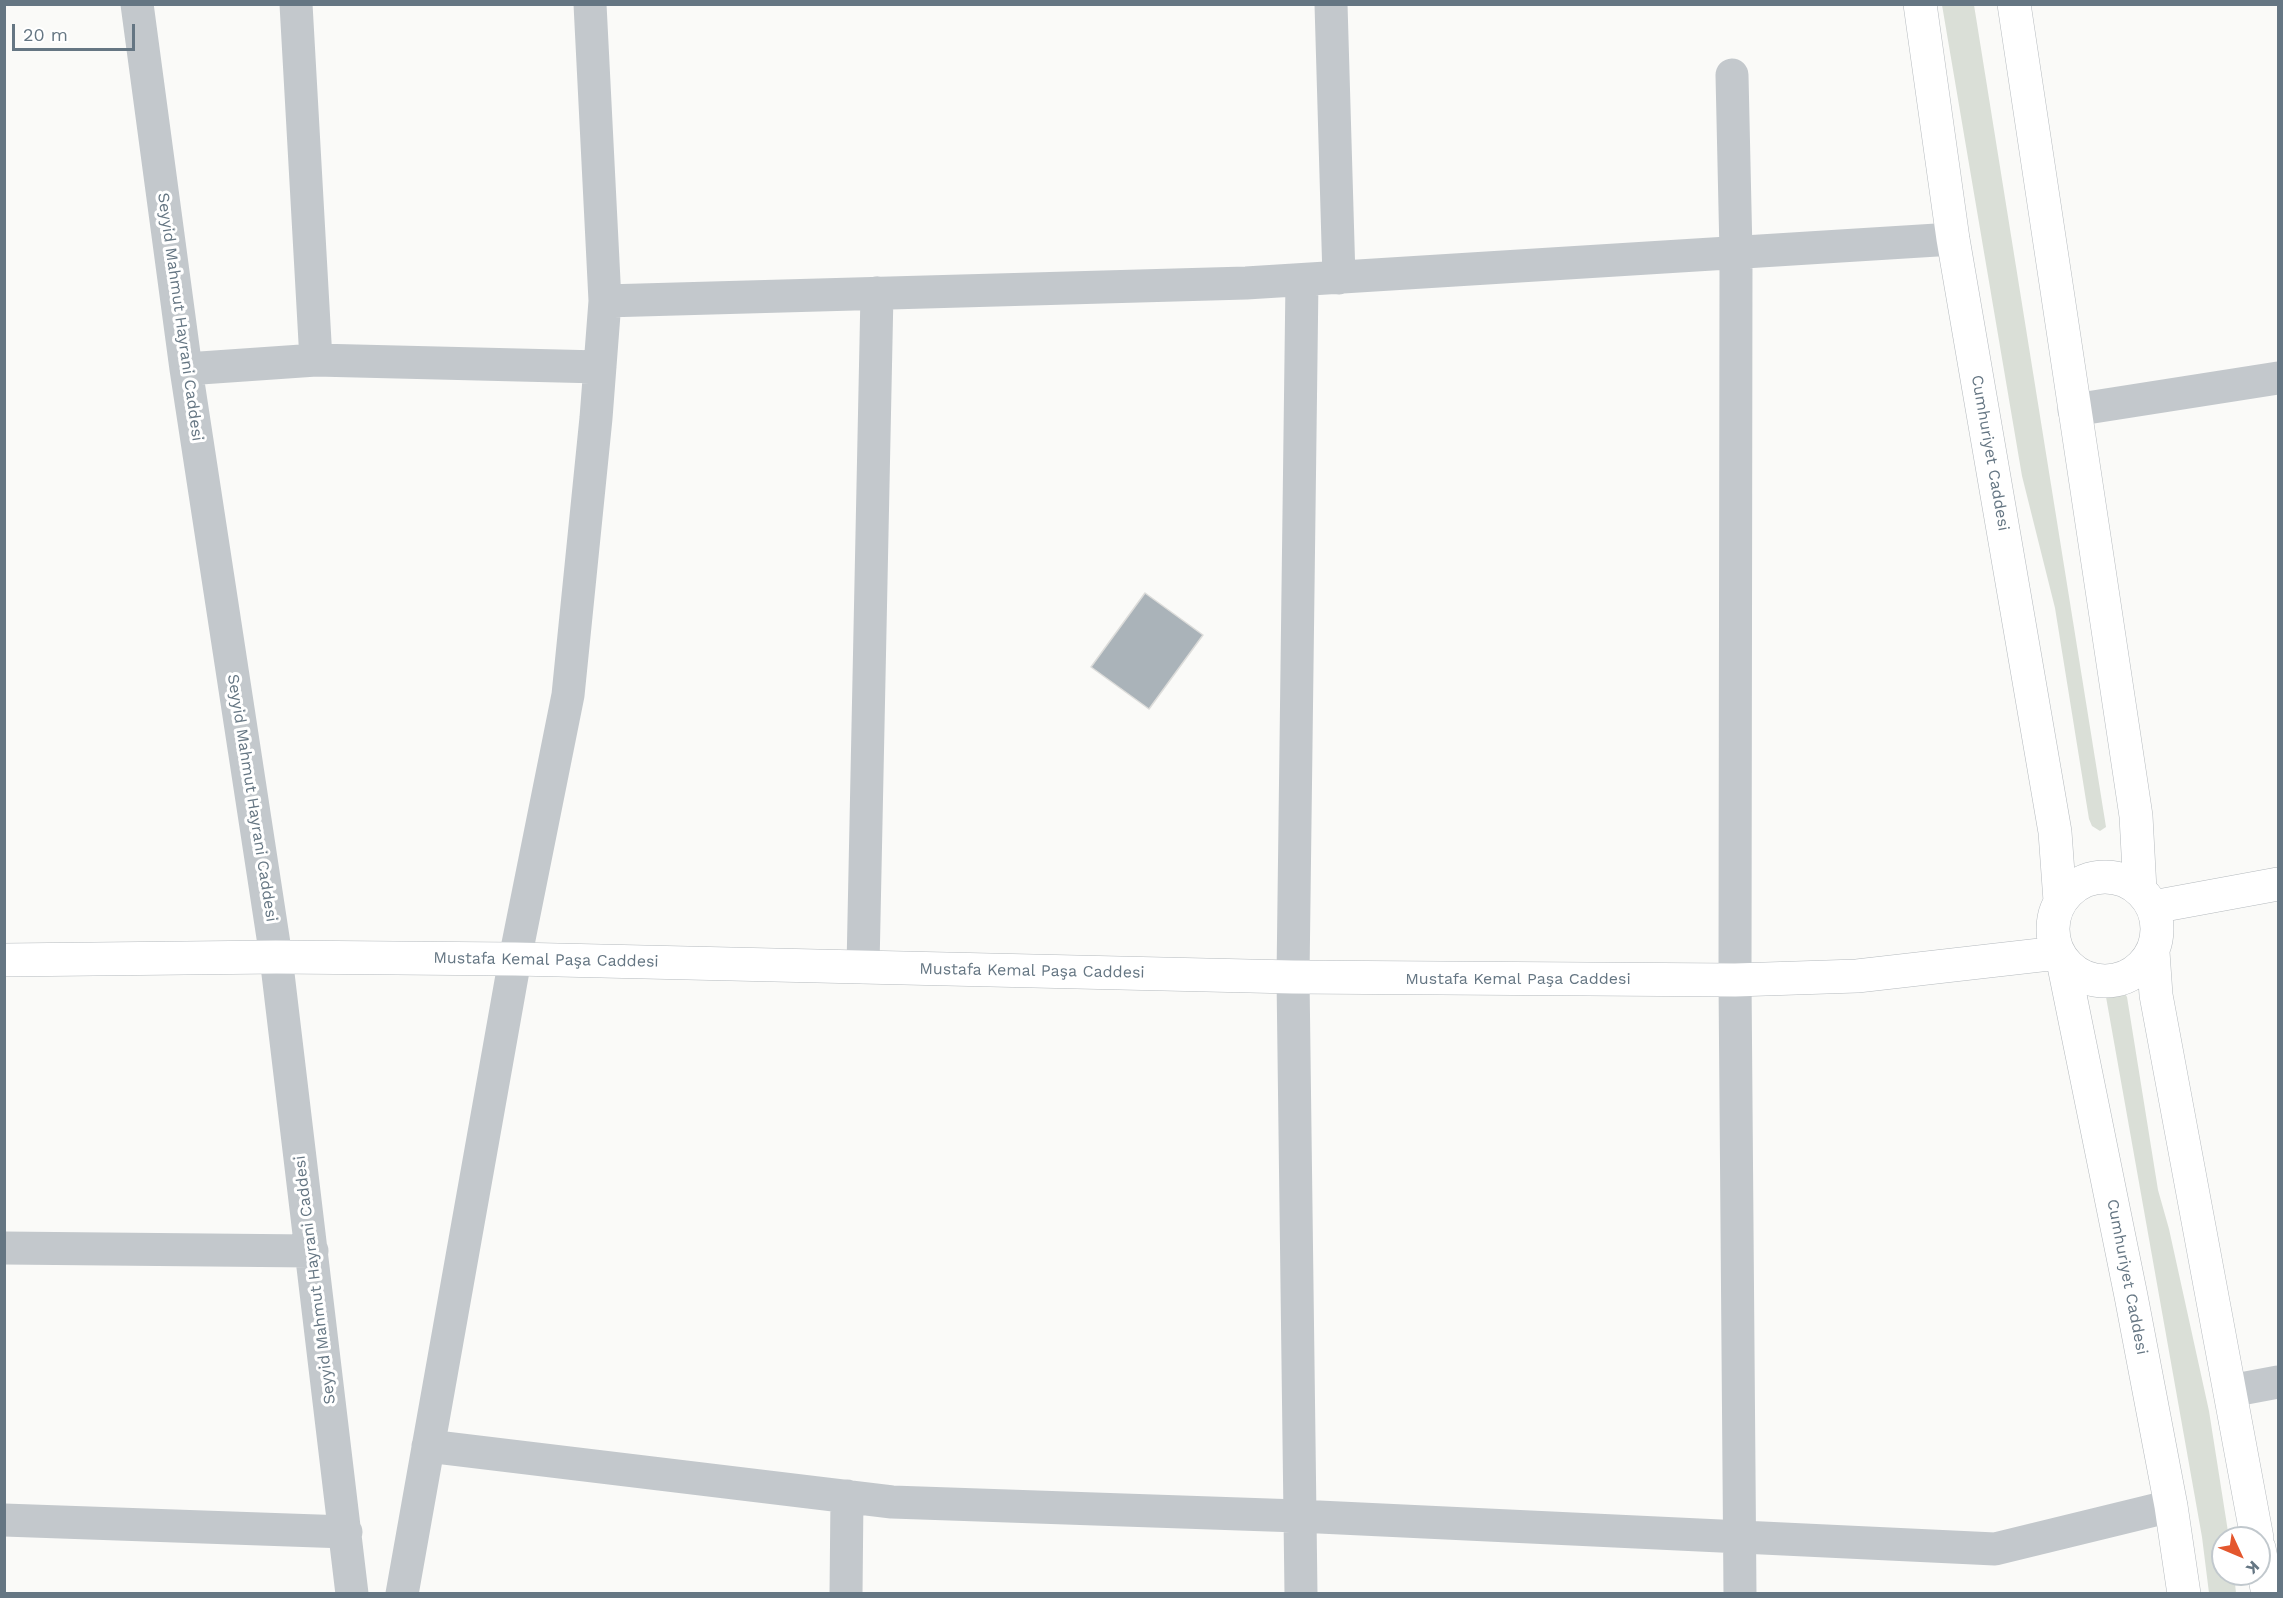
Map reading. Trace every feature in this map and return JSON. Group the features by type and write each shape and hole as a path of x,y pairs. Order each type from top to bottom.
{"main road":[{"name":"Cumhuriyet Caddesi","path":"1920,4 1953,239 2055,832 2060,901 2052,927 2061,957 2171,1506 2184,1593"},
{"path":"2014,4 2147,898 2158,930 2153,952 2156,994 2255,1526"},
{"path":"2060,901 2074,887 2091,878 2117,877 2147,898 2278,884"},
{"path":"2061,957 2074,971 2088,979 2118,980 2132,974 2153,952"},
{"name":"Mustafa Kemal Paşa Caddesi","path":"4,960 276,957 515,959 1293,977 1735,980 1857,976 2061,957"}],"street":[{"name":"Seyyid Mahmut Hayrani Caddesi","path":"137,4 186,369 276,957 352,1593"},
{"path":"296,4 316,360"},
{"path":"402,1593 515,959 568,694 600,367 604,301 590,4"},
{"path":"1331,4 1339,278"},
{"path":"1731,75 1736,253 1735,980 1740,1593"},
{"path":"604,301 1302,280 1953,239"},
{"path":"1301,1593 1298,1516 1293,977 1302,280"},
{"path":"863,967 877,293"},
{"path":"186,369 316,360 600,367"},
{"path":"2074,410 2278,378"},
{"path":"4,1248 312,1251"},
{"path":"2230,1391 2278,1382"},
{"path":"428,1446 892,1502 1298,1516 1995,1549 2171,1506"},
{"path":"846,1593 847,1496"},
{"path":"4,1520 346,1532"}],"shaded area":[{"path":"1942,5 1974,5 2106,827 2100,831 2092,826 2089,819 2055,608 2022,476"},
{"path":"2121,987 2127,997 2158,1190 2169,1229 2209,1411 2227,1526 2211,1526 2211,1586 2235,1586 2236,1593 2209,1593 2202,1537 2106,997 2111,989"}],"building":[{"path":"1145,593 1203,635 1149,709 1091,667"}]}
